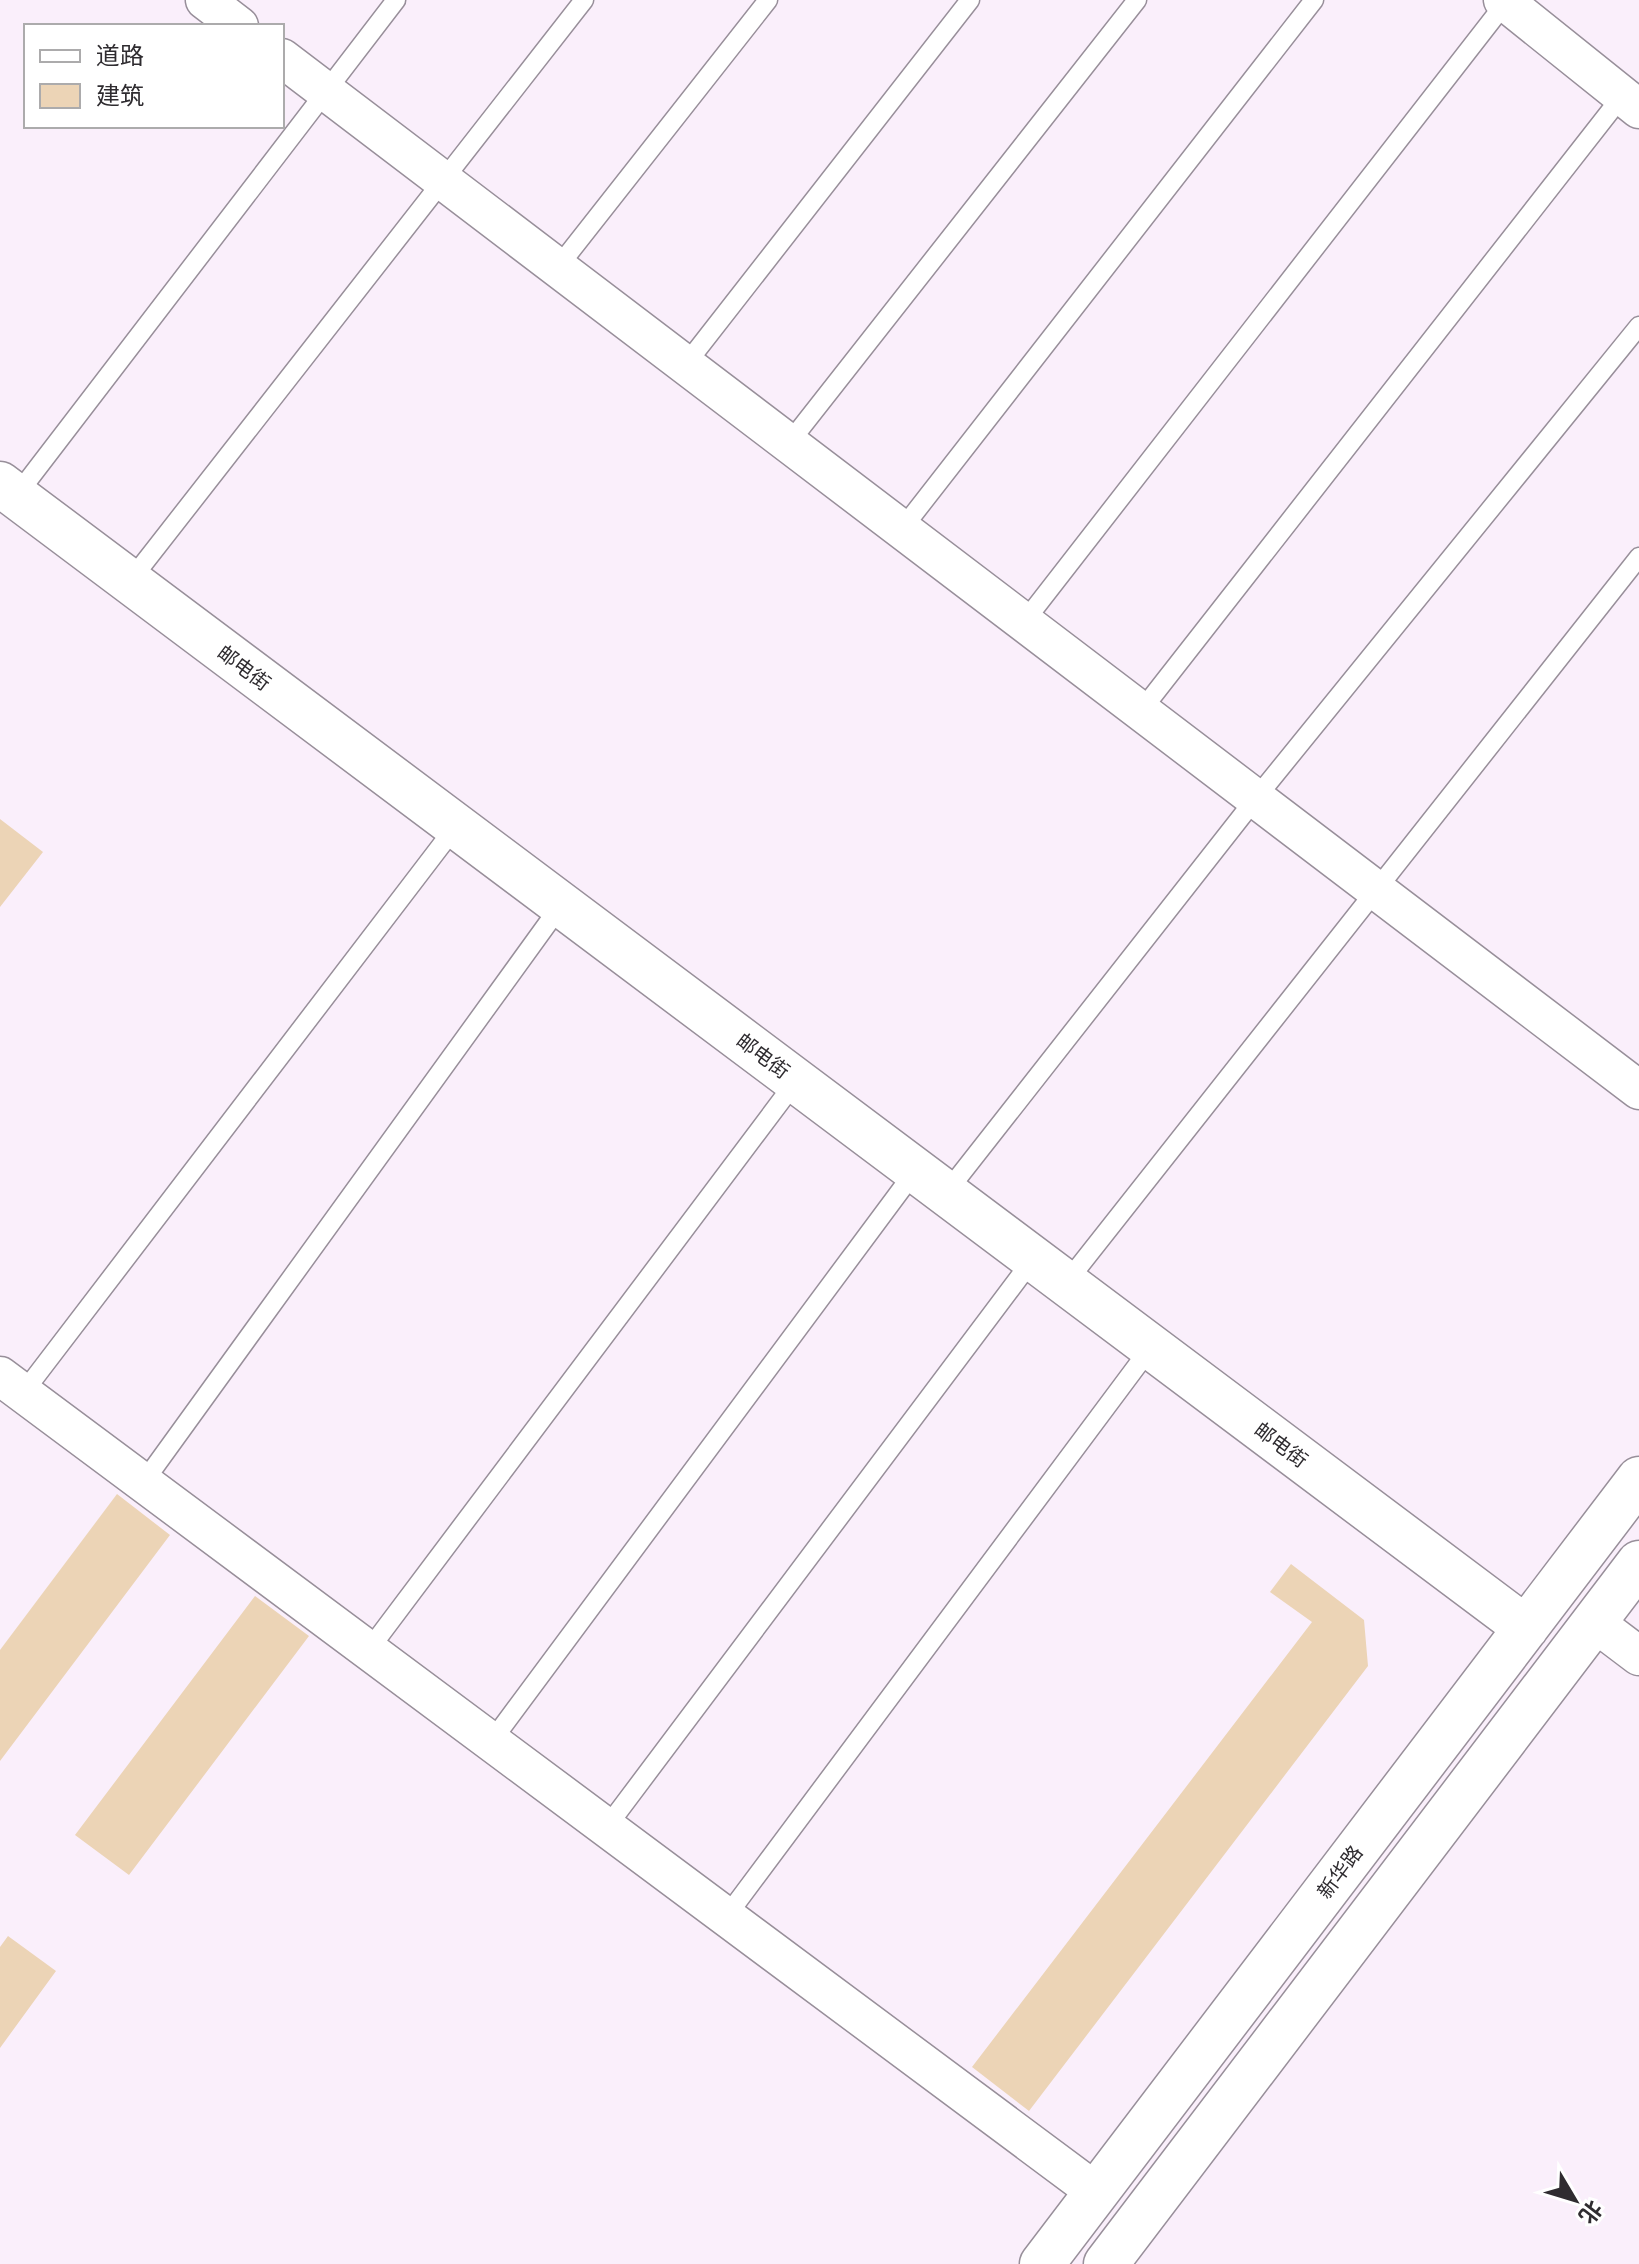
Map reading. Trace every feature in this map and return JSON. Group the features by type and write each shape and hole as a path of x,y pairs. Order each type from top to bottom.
{"main road":[{"name":"邮电街","path":"8,490 1526,1628"},
{"name":"新华路","path":"1042,2264 1639,1479"},
{"path":"1106,2264 1639,1563"}],"street":[{"path":"205,0 236,24"},
{"path":"1504,1 1630,102"},
{"path":"284,60 1639,1090"},
{"path":"12,1384 1096,2192"},
{"path":"1594,1622 1639,1656"}],"lane":[{"path":"8,490 396,0"},
{"path":"130,582 584,0"},
{"path":"558,267 768,0"},
{"path":"686,364 970,0"},
{"path":"789,443 1137,0"},
{"path":"902,529 1314,0"},
{"path":"1024,622 1504,1"},
{"path":"1141,711 1630,102"},
{"path":"491,1742 930,1182 1256,798 1639,326"},
{"path":"606,1828 1049,1271 1376,890 1639,557"},
{"path":"12,1384 456,826"},
{"path":"143,1483 561,905"},
{"path":"368,1651 796,1081"},
{"path":"726,1917 1151,1347"}],"building":[{"path":"0,819 43,852 0,907"},
{"path":"117,1494 170,1535 0,1761 0,1650"},
{"path":"1291,1564 1364,1620 1368,1666 1029,2111 972,2067 1312,1622 1270,1592"},
{"path":"255,1596 309,1636 129,1875 75,1835"},
{"path":"8,1936 56,1971 0,2048 0,1947"}]}
